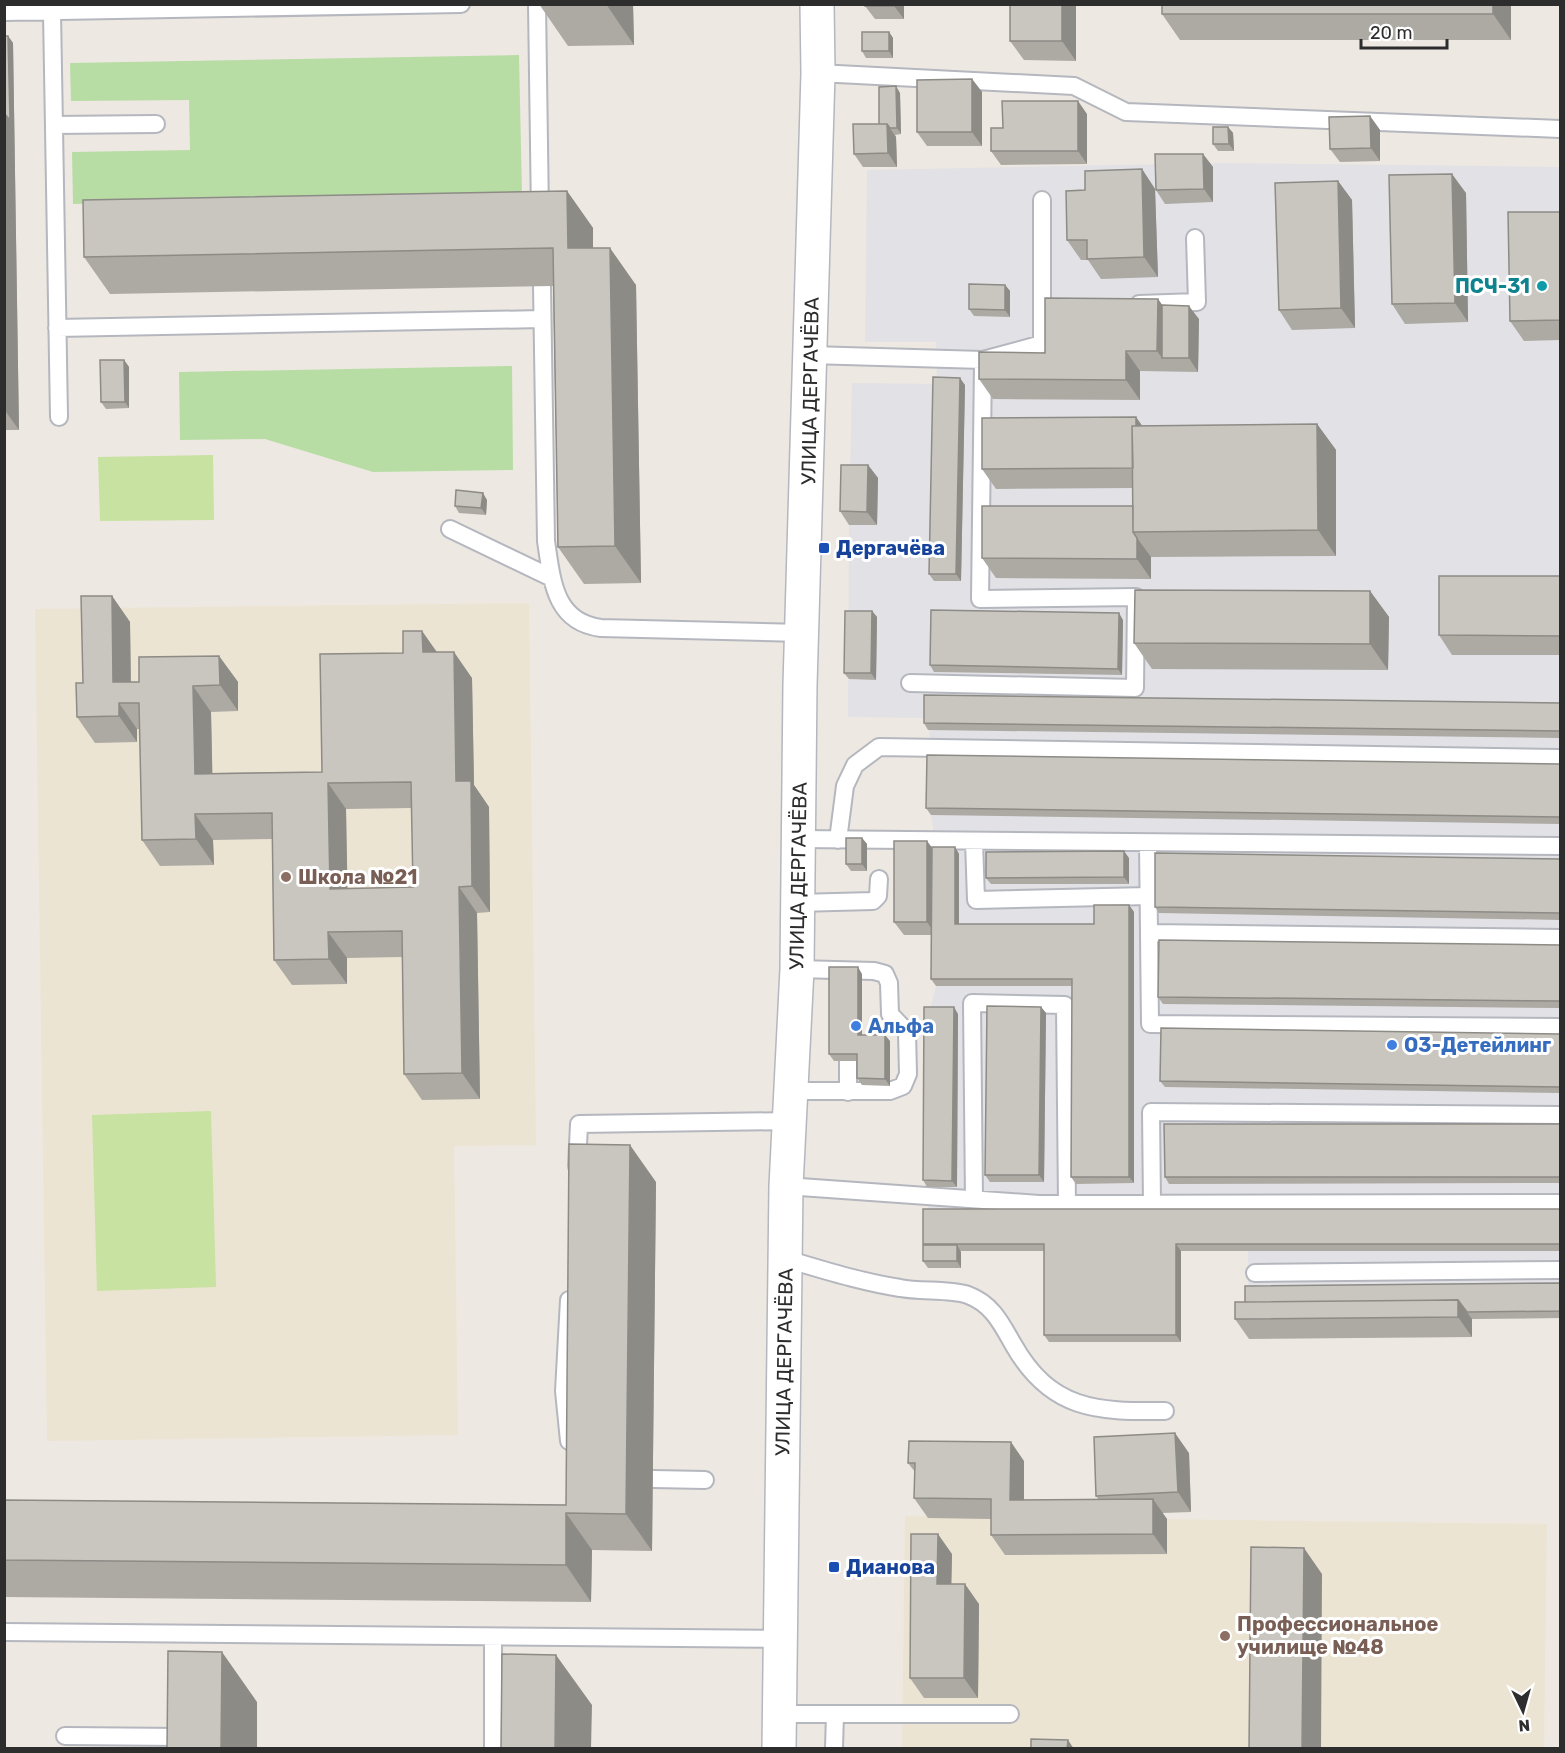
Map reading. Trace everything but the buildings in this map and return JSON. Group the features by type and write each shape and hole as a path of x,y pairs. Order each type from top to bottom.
{"street":[{"name":"УЛИЦА ДЕРГАЧЁВА","path":"779,1749 786,1186 797,969 802,633 818,73 817,4"}],"lane":[{"path":"4,12 461,4"},
{"path":"537,4 540,230"},
{"path":"52,12 59,417"},
{"path":"818,73 1074,86 1126,112 1560,129"},
{"path":"54,125 156,124"},
{"path":"810,356 983,360 1042,344 1048,306 1042,200"},
{"path":"1125,304 1197,302 1195,238"},
{"path":"542,286 546,541 552,578 561,602 570,617 584,626 802,633"},
{"path":"57,328 542,319"},
{"path":"910,683 1135,688 1136,597 980,599 983,360"},
{"path":"982,426 1004,426"},
{"path":"980,511 1002,511"},
{"path":"450,529 552,578"},
{"path":"838,840 845,786 855,765 879,747 1560,758"},
{"path":"799,839 1560,846"},
{"path":"974,841 976,900 1149,896"},
{"path":"1148,843 1150,1024 1560,1027"},
{"path":"797,903 873,901 878,896 879,879"},
{"path":"1149,933 1560,938"},
{"path":"576,1182 579,1124 789,1106 848,1092 897,1090 907,1081 908,1037 905,1028 890,1014 888,978 880,971 797,969"},
{"path":"975,1199 972,1003 1065,1005 1067,1204"},
{"path":"848,1061 848,1092"},
{"path":"1152,1203 1151,1112 1560,1115"},
{"path":"786,1186 1067,1204 1560,1203"},
{"path":"786,1259 876,1284 922,1292 966,1294 988,1305 1017,1350 1038,1377 1061,1398 1093,1408 1121,1412 1165,1411"},
{"path":"1255,1273 1560,1270"},
{"path":"570,1287 564,1391 571,1456"},
{"path":"653,1479 705,1480"},
{"path":"4,1632 183,1640 493,1637 781,1639"},
{"path":"493,1637 493,1749"},
{"path":"780,1714 1010,1714"},
{"path":"834,1749 835,1714"},
{"path":"65,1736 182,1737"}],"shaded area":[{"path":"1222,163 1560,167 1560,1318 1472,1319 1472,1337 1249,1339 1248,1251 1181,1251 1181,1342 1049,1342 1048,1251 928,1251 929,1014 936,986 937,854 931,815 932,762 928,718 848,717 849,525 852,383 937,384 936,342 865,342 867,170"},
{"name":"Школа №21","path":"529,603 536,1145 454,1146 458,1435 47,1441 35,609"},
{"name":"Профессиональное училище №48","path":"905,1516 1547,1524 1544,1748 902,1748"}],"green space":[{"path":"519,55 522,196 73,204 72,152 190,150 189,100 71,101 70,63"},
{"path":"512,366 513,470 373,472 265,439 180,440 179,372"},
{"path":"213,455 214,520 100,521 98,457"},
{"path":"211,1111 216,1287 97,1291 92,1115"}],"place":[{"name":"ПСЧ-31","path":"1542,286"},
{"name":"Дергачёва","path":"824,548"},
{"name":"Школа №21","path":"286,877"},
{"name":"Альфа","path":"856,1026"},
{"name":"О3-Детейлинг","path":"1392,1045"},
{"name":"Дианова","path":"834,1567"},
{"name":"Профессиональное училище №48","path":"1225,1636"}]}
